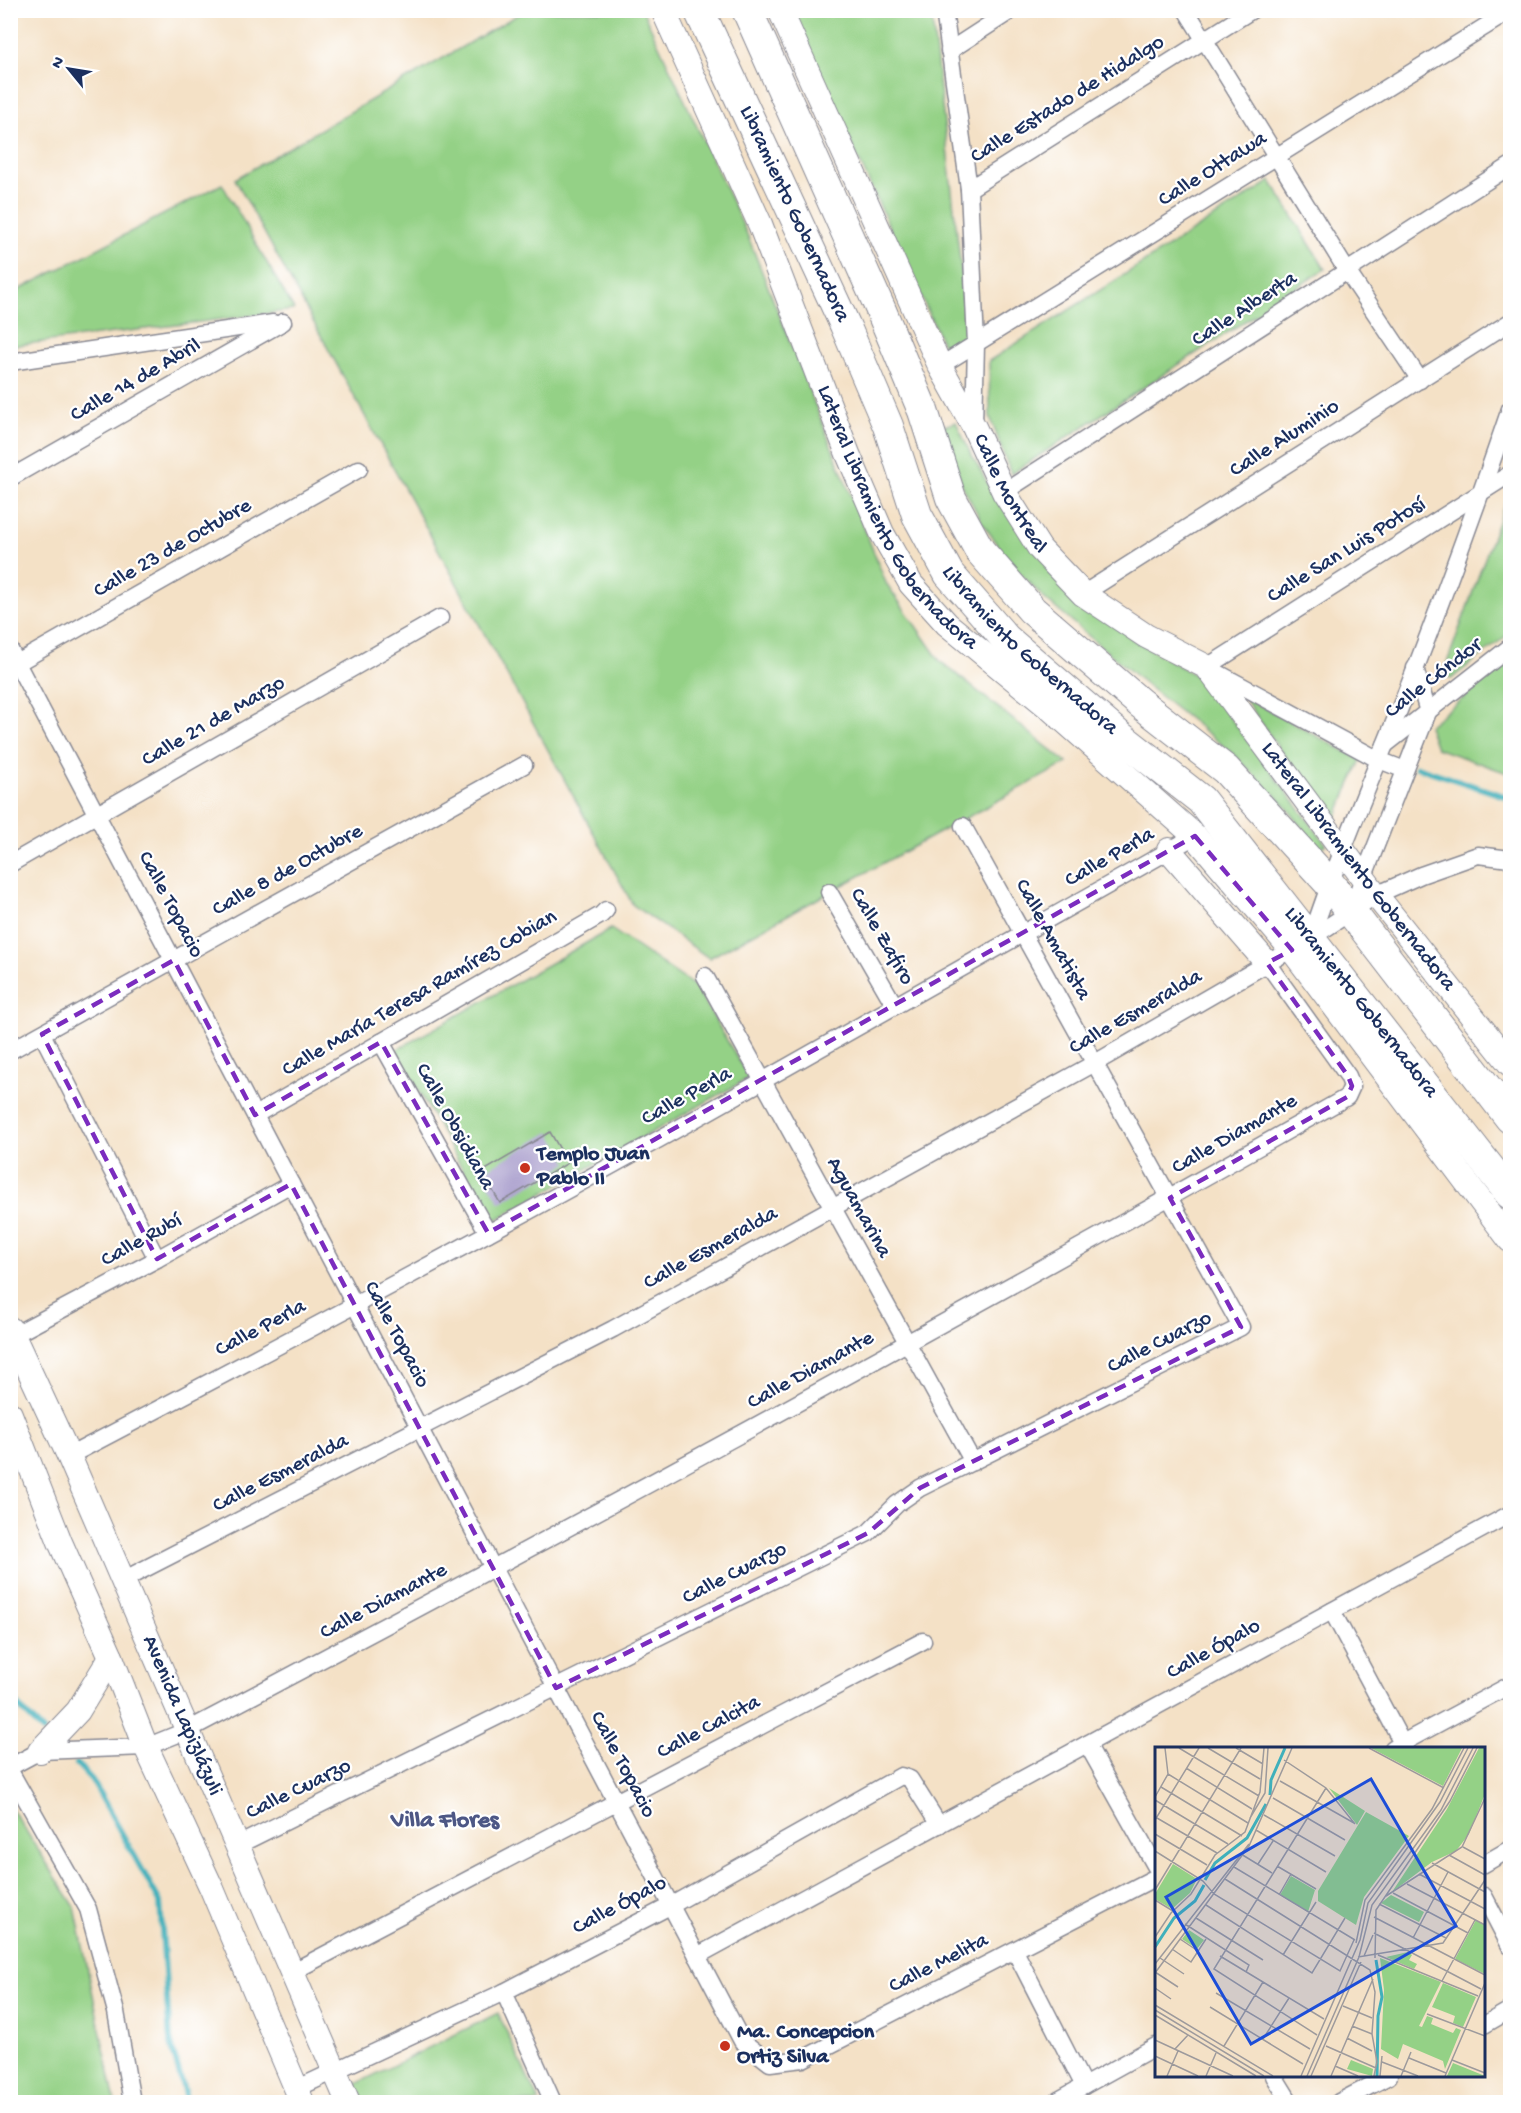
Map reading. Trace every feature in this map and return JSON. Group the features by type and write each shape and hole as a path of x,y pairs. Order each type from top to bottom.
{"highway":[{"name":"Libramiento Gobernadora","path":"699,10 845,325 888,426 916,515 949,574 1006,639 1117,734 1201,800 1301,944 1510,1194"},
{"name":"Libramiento Gobernadora","path":"747,10 875,297 923,411 951,498 980,551 1032,610 1140,703 1226,770 1329,883 1510,1118"}],"street":[{"name":"Lateral Libramiento Gobernadora","path":"663,10 760,224 848,453 878,523 911,584 947,624 1052,710 1195,836 1301,944 1510,1240"},
{"path":"780,10 940,366 974,427"},
{"name":"Calle Montreal","path":"944,10 969,189 976,344 974,427 1004,492 1040,549 1083,594 1146,636 1382,753 1405,770"},
{"path":"948,51 1012,10"},
{"path":"1186,10 1347,271 1420,380"},
{"name":"Calle Estado de Hidalgo","path":"969,189 1252,10"},
{"name":"Calle Ottawa","path":"940,366 1510,11"},
{"name":"Calle Alberta","path":"1004,492 1510,166"},
{"name":"Calle 14 de Abril","path":"10,362 283,322 10,478"},
{"name":"Calle Aluminio","path":"1083,594 1510,322"},
{"path":"1301,944 1343,850 1382,753 1482,492 1510,409"},
{"name":"Calle 23 de Octubre","path":"13,660 359,469"},
{"name":"Calle San Luis Potosí","path":"1207,667 1510,474"},
{"name":"Calle 21 de Marzo","path":"10,864 440,618"},
{"name":"Calle Cóndor","path":"1382,753 1428,712 1510,647"},
{"name":"Calle Topacio","path":"13,660 174,960 742,2041"},
{"name":"Lateral Libramiento Gobernadora","path":"1207,667 1370,886 1510,1064"},
{"path":"1370,886 1405,770 1428,712 1415,668"},
{"name":"Calle 8 de Octubre","path":"10,1051 524,765"},
{"name":"Calle Amatista","path":"963,826 1241,1327"},
{"name":"Calle Perla","path":"69,1455 488,1233 1195,836"},
{"path":"1169,850 1267,963"},
{"name":"Calle Esmeralda","path":"123,1580 613,1329 1095,1063 1301,944 1350,912 1370,886 1421,875 1478,855 1510,859"},
{"name":"Calle Zafiro","path":"829,892 895,1006"},
{"name":"Calle María Teresa Ramírez Cobian","path":"255,1115 606,910"},
{"name":"Calle Diamante","path":"40,1751 146,1747 188,1730 494,1569 907,1344 1347,1097 1352,1086 1348,1076 1267,963"},
{"name":"Aguamarina","path":"705,976 973,1462"},
{"path":"42,1034 157,1259"},
{"name":"Calle Obsidiana","path":"381,1042 488,1233"},
{"name":"Calle Rubí","path":"11,1334 157,1259 291,1184"},
{"name":"Calle Cuarzo","path":"238,1845 868,1533 897,1504 920,1488 1241,1327"},
{"name":"Avenida Lapizlázuli","path":"11,1334 33,1374 69,1455 348,2103"},
{"name":"Avenida Lapizlázuli","path":"10,1414 60,1542 111,1657 146,1747 212,1889 299,2096"},
{"name":"Calle Ópalo","path":"697,1956 1510,1514"},
{"path":"1332,1611 1400,1747 1510,1685"},
{"name":"Calle Calcita","path":"292,1972 923,1641"},
{"path":"111,1657 78,1711 40,1751 10,1769 88,1909 116,2012 132,2103"},
{"path":"1088,1744 1155,1865"},
{"name":"Calle Ópalo","path":"299,2096 335,2072 504,1992 670,1906 901,1776 910,1779 939,1825"},
{"path":"1485,1863 1510,1850"},
{"name":"Calle Melita","path":"742,2041 770,2063 804,2059 1155,1878"},
{"path":"1485,1898 1510,1946"},
{"path":"1015,1951 1084,2086"},
{"path":"504,1992 553,2103"},
{"path":"1485,2024 1510,2010"},
{"path":"1055,2103 1155,2047"},
{"path":"1275,2077 1290,2103"},
{"path":"1339,2103 1387,2077"}],"highlighted area":[{"path":"1195,836 1292,950 1267,963 1348,1076 1352,1086 1347,1097 1170,1198 1241,1327 920,1488 868,1533 556,1688 291,1184 157,1259 42,1034 174,960 255,1115 381,1042 488,1233"}],"green space":[{"path":"524,11 643,11 747,234 886,583 940,661 1067,763 709,958 633,905 235,179"},
{"path":"791,11 931,11 969,337 945,349"},
{"path":"1271,181 1325,269 1011,474 990,417 989,361"},
{"path":"222,184 294,310 11,346 11,294"},
{"path":"956,422 996,498 1134,640 1195,675 1204,683 1326,844 1319,849 1284,804 1231,752 1046,600 1013,566 983,524 961,483 944,426"},
{"path":"1510,489 1510,633 1451,679 1443,674"},
{"path":"1510,661 1510,774 1436,748 1428,726"},
{"path":"1243,696 1361,760 1332,826"},
{"path":"611,929 696,987 749,1078 492,1222 396,1050"},
{"path":"10,1806 75,1907 115,2102 11,2102"},
{"path":"498,2013 539,2102 364,2102 356,2084"}],"building":[{"name":"Templo Juan Pablo II","path":"550,1132 568,1163 500,1203 482,1172"}],"waterway":[{"path":"1417,767 1510,798"},
{"path":"10,1698 43,1731"},
{"path":"77,1764 92,1780 160,1902 170,2040 187,2102"}],"place":[{"name":"Templo Juan Pablo II","path":"525,1168"},
{"name":"Ma. Concepcion Ortiz Silva","path":"725,2046"}],"district":[{"name":"Villa Flores","path":"445,1821"}]}
